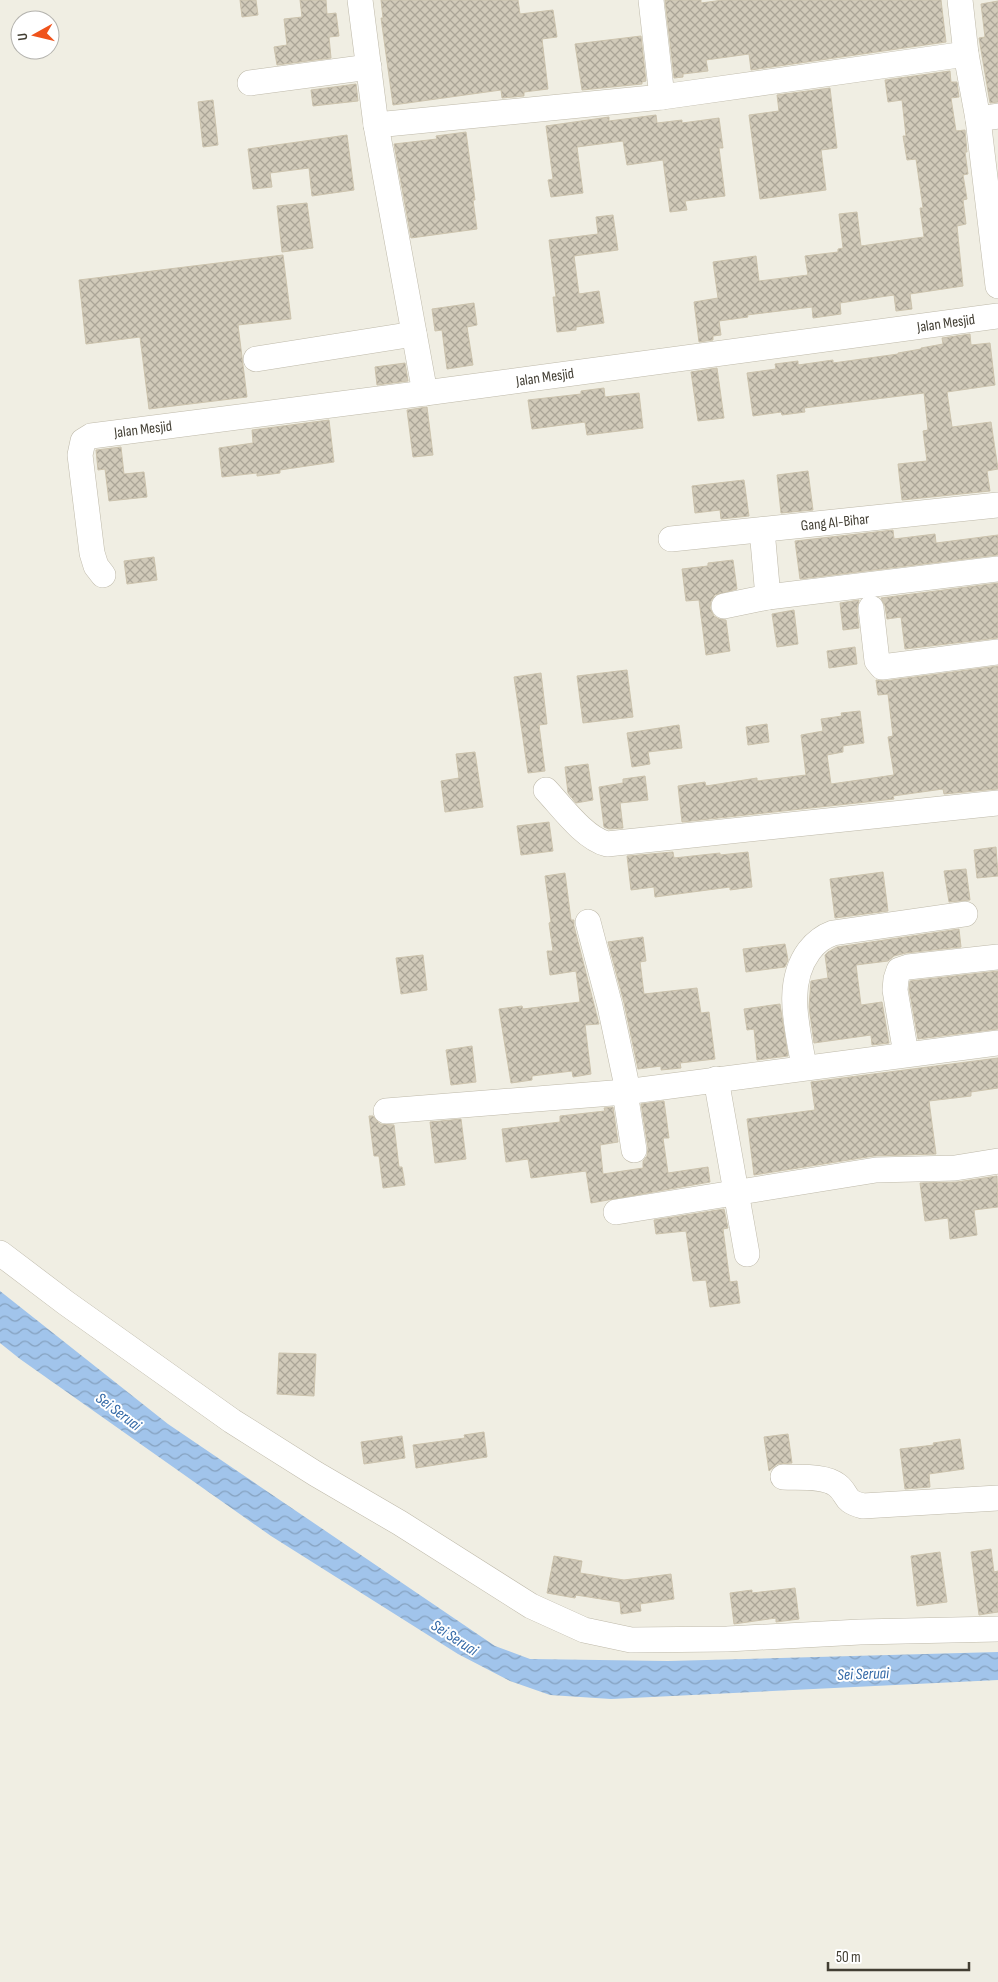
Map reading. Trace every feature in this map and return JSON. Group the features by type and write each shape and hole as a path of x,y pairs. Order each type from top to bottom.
{"street":[{"path":"360,0 376,126 425,393"},
{"path":"651,0 662,97"},
{"path":"961,0 966,54 988,118 998,286"},
{"path":"376,126 662,97 966,54"},
{"path":"250,83 369,67"},
{"name":"Jalan Mesjid","path":"103,575 96,566 92,553 80,455 83,442 91,436 998,316"},
{"path":"256,360 414,334"},
{"name":"Gang Al-Bihar","path":"671,539 998,504"},
{"path":"762,530 768,597"},
{"path":"724,606 768,597 998,569"},
{"path":"871,608 877,661 882,666 998,652"},
{"path":"546,790 588,834 596,841 607,844 998,803"},
{"path":"804,1067 794,1006 794,985 804,958 820,938 833,933 965,914"},
{"path":"588,922 610,1006 626,1091 634,1150"},
{"path":"906,1054 896,990 896,979 899,970 908,967 998,957"},
{"path":"386,1111 626,1091 998,1043"},
{"path":"716,1079 747,1254"},
{"path":"616,1212 736,1191 876,1170 955,1168 998,1160"},
{"path":"0,1253 66,1303 232,1420 531,1606 584,1630 631,1640 727,1639 860,1632 998,1629"},
{"path":"783,1477 831,1481 839,1486 852,1504 863,1506 998,1498"}],"water":[{"name":"Sei Seruai","path":"0,1291 168,1424 495,1646 530,1659 668,1661 998,1652 998,1680 611,1699 550,1695 510,1681 458,1654 271,1536 20,1359 0,1343"}],"building":[{"path":"240,0 256,0 258,15 242,17"},
{"path":"300,0 326,0 327,14 336,13 339,36 329,37 331,58 277,65 274,47 287,45 284,19 302,17"},
{"path":"381,0 518,0 520,14 553,10 557,37 542,39 548,89 524,92 524,96 502,98 501,90 393,105 381,18 383,18"},
{"path":"665,0 701,0 701,3 723,0 941,0 946,42 751,70 749,54 706,60 708,71 683,74 683,77 674,78"},
{"path":"998,1 998,102 990,103 979,38 985,37 981,4"},
{"path":"641,36 646,81 642,82 642,84 582,90 575,44"},
{"path":"950,71 951,82 957,82 959,97 951,98 956,131 965,130 967,152 965,152 968,174 963,175 967,199 963,200 966,224 957,226 963,286 910,294 912,309 896,311 894,295 840,303 841,314 813,318 812,307 747,315 748,317 719,321 721,335 713,336 713,340 699,342 694,302 718,298 713,262 756,256 759,281 808,275 805,256 838,252 838,249 843,248 839,214 857,212 861,246 924,237 920,208 923,208 916,159 907,160 903,136 906,136 902,100 888,102 885,80"},
{"path":"356,84 358,101 313,106 311,90"},
{"path":"830,88 837,148 821,150 826,190 760,199 749,115 779,111 777,95"},
{"path":"213,100 218,145 203,147 198,102"},
{"path":"656,115 657,123 682,120 682,123 719,118 723,148 719,148 725,196 685,201 687,210 670,212 663,160 627,165 623,141 577,147 583,193 551,197 548,180 553,179 546,126 609,117 609,121"},
{"path":"466,132 477,229 411,238 394,144 437,139 436,136"},
{"path":"347,135 354,190 312,196 309,168 270,173 272,187 253,189 248,149"},
{"path":"307,203 313,248 282,252 277,206"},
{"path":"613,215 618,250 574,256 579,294 599,291 604,323 576,327 576,330 557,332 553,297 556,297 549,240 598,234 596,217"},
{"path":"283,255 291,319 238,325 247,397 149,409 140,337 86,344 79,280"},
{"path":"474,303 477,325 467,327 473,365 447,369 442,330 435,331 432,309"},
{"path":"970,334 971,345 990,343 995,385 947,392 952,427 991,422 998,469 987,471 990,491 902,500 898,464 927,461 923,431 928,430 924,393 804,408 805,412 782,415 781,412 753,416 747,373 776,369 775,364 798,361 798,365 833,360 833,363 898,354 943,344 942,338"},
{"path":"405,363 408,381 377,385 375,367"},
{"path":"717,368 724,418 698,421 691,372"},
{"path":"604,388 605,397 639,393 643,428 587,435 585,422 532,429 528,400 581,394 581,391"},
{"path":"427,407 433,455 413,457 407,410"},
{"path":"329,420 334,462 280,470 280,473 257,476 257,473 222,477 219,448 253,443 252,430"},
{"path":"121,447 124,474 144,472 147,497 109,501 105,469 98,470 96,450"},
{"path":"808,471 813,510 781,513 777,475"},
{"path":"744,480 749,516 721,519 720,510 695,513 692,486"},
{"path":"893,530 894,539 935,534 936,543 998,535 998,555 800,579 795,541"},
{"path":"154,557 157,580 127,584 124,561"},
{"path":"733,560 737,589 715,595 711,601 710,608 714,616 726,620 730,651 706,655 699,600 686,601 682,569 708,566 708,563"},
{"path":"998,583 998,638 905,649 901,617 887,619 885,606 881,598"},
{"path":"859,600 857,610 859,628 843,630 840,603"},
{"path":"794,610 798,644 777,647 772,614"},
{"path":"855,647 857,664 829,668 827,651"},
{"path":"998,666 998,789 944,794 943,789 893,796 894,799 682,822 678,786 705,782 706,786 757,778 757,781 806,775 801,735 823,731 821,719 842,716 841,713 860,711 864,743 843,746 843,752 827,755 831,784 894,775 888,737 893,736 888,694 878,695 876,680 884,681"},
{"path":"627,670 633,717 583,723 577,676"},
{"path":"541,673 547,724 539,725 545,771 528,773 514,677"},
{"path":"767,724 769,742 748,745 746,727"},
{"path":"679,725 682,748 648,752 650,764 632,767 627,733"},
{"path":"475,752 483,807 445,812 441,781 459,778 456,754"},
{"path":"588,764 593,800 576,803 568,793 565,767"},
{"path":"645,776 648,800 620,803 623,828 609,829 604,827 599,787 623,783 623,779"},
{"path":"549,822 553,851 521,855 517,826"},
{"path":"996,847 998,876 977,878 974,850"},
{"path":"673,852 674,858 748,852 752,887 730,890 730,887 655,897 654,887 631,890 627,856"},
{"path":"966,869 970,900 949,902 944,871"},
{"path":"883,872 888,911 835,918 830,879"},
{"path":"565,873 571,920 574,920 599,1024 585,1025 591,1074 573,1077 572,1071 532,1076 532,1080 511,1083 499,1009 522,1006 523,1009 580,1002 576,971 550,975 547,951 553,951 545,876"},
{"path":"959,929 961,947 906,953 894,956 888,961 856,965 861,1005 882,1002 889,1043 872,1045 871,1035 814,1043 809,1007 811,981 828,978 825,955 828,952 837,947"},
{"path":"643,937 646,961 640,962 644,994 697,988 701,1013 709,1012 715,1059 680,1063 681,1068 661,1070 661,1066 638,1069 624,1003 608,942"},
{"path":"785,944 788,960 785,967 746,972 743,949"},
{"path":"423,955 427,990 401,994 396,958"},
{"path":"998,971 998,1029 918,1039 909,989 910,981"},
{"path":"780,1004 788,1056 757,1060 754,1029 747,1030 744,1009"},
{"path":"472,1046 476,1082 451,1085 446,1050"},
{"path":"998,1058 998,1088 971,1092 971,1096 929,1101 936,1154 874,1156 754,1175 747,1119 815,1110 811,1082"},
{"path":"664,1101 669,1138 663,1138 668,1173 708,1167 710,1182 591,1203 586,1171 531,1178 528,1159 506,1162 502,1129 560,1122 560,1116 605,1111 604,1108 613,1107 618,1142 600,1145 603,1174 643,1168 643,1161 647,1156 648,1148 641,1104"},
{"path":"369,1116 373,1116 380,1124 394,1125 399,1167 402,1167 405,1185 383,1188 379,1156 374,1156"},
{"path":"461,1119 466,1159 435,1163 430,1122"},
{"path":"997,1176 998,1207 974,1210 977,1235 950,1239 948,1218 925,1221 920,1183 957,1182"},
{"path":"724,1209 728,1228 723,1229 730,1282 737,1281 740,1303 710,1307 706,1280 693,1281 686,1231 656,1234 654,1220"},
{"path":"279,1353 316,1354 314,1396 277,1394"},
{"path":"484,1432 487,1457 416,1468 413,1445 465,1438 464,1435"},
{"path":"788,1434 792,1463 777,1464 769,1471 764,1437"},
{"path":"402,1436 405,1458 364,1464 361,1442"},
{"path":"960,1439 964,1469 929,1474 930,1487 905,1489 900,1449 934,1445 933,1443"},
{"path":"991,1549 994,1572 998,1571 998,1612 979,1615 971,1552"},
{"path":"940,1552 947,1602 917,1606 911,1556"},
{"path":"554,1556 582,1561 580,1573 624,1580 671,1574 674,1599 640,1604 641,1611 621,1614 620,1602 576,1595 575,1598 547,1593"},
{"path":"795,1588 799,1619 776,1622 776,1618 734,1624 730,1593 752,1590 752,1593"}]}
